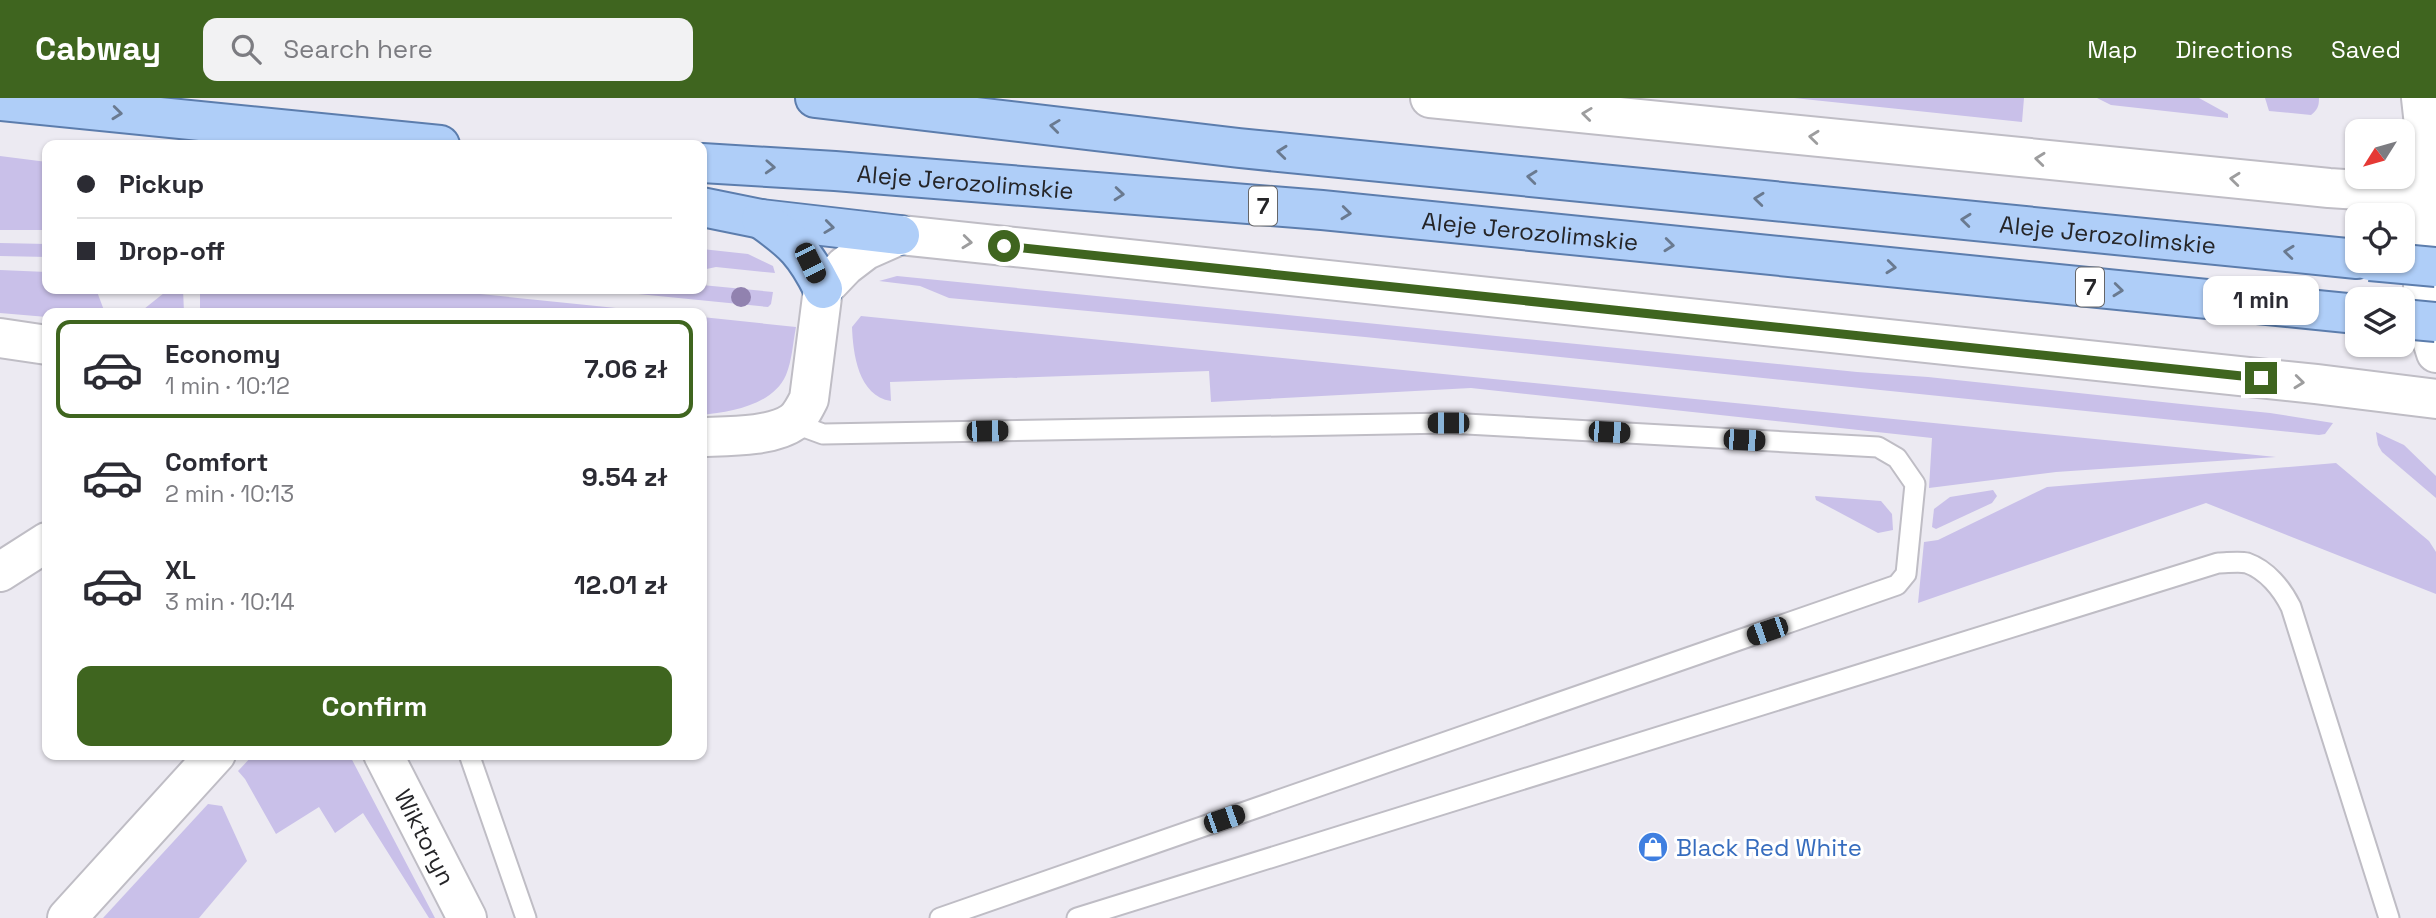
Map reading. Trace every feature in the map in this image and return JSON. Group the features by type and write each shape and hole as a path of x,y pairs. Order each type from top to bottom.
{"main road":[{"name":"Aleje Jerozolimskie","path":"815,98 1239,148 2345,258"},
{"path":"0,102 389,140"},
{"name":"Aleje Jerozolimskie","path":"707,163 1308,209 2345,313"},
{"path":"707,208 761,219 900,235"},
{"path":"761,219 791,240 810,263 823,289"},
{"path":"2415,265 2436,267"},
{"path":"2415,320 2436,322"}],"street":[{"path":"1430,98 2288,184 2431,195"},
{"path":"2421,98 2431,195 2422,296 2427,329 2436,353"},
{"path":"707,438 756,435 793,423 804,410 808,400 823,289 845,266 866,250 900,235 2136,364 2436,400"},
{"path":"0,338 42,344"},
{"path":"0,572 42,545"},
{"path":"66,918 211,760"},
{"name":"Wiktoryn","path":"386,760 467,918"}],"lane":[{"path":"793,423 823,434 1461,424 1878,447 1897,458 1915,484 1906,574 1897,585 940,918"},
{"path":"1077,918 2218,563 2246,563 2261,571 2281,588 2291,607 2389,918"},
{"path":"471,760 526,918"}],"shaded area":[{"path":"1794,98 2024,98 2022,122"},
{"path":"2097,98 2199,98 2228,114 2228,118 2111,105"},
{"path":"2265,98 2319,98 2319,104 2311,115 2269,111"},
{"path":"0,156 42,161 42,230 0,230"},
{"path":"0,243 42,244 42,257 0,256"},
{"path":"707,250 748,254 773,266 775,273 716,267 707,269"},
{"path":"0,270 42,272 42,294 98,294 103,308 42,308 42,317 0,313"},
{"path":"897,276 1928,377 2270,413 2333,423 2325,434 2319,435 1365,337 949,298 920,286 879,281"},
{"path":"707,285 773,292 768,307 638,294 707,294"},
{"path":"163,294 183,294 184,308 145,308"},
{"path":"200,294 480,294 616,308 200,308"},
{"path":"861,316 2276,457 2056,472 1929,488 1932,438 1471,388 1211,402 1209,371 890,382 891,401 871,391 864,382 856,361 852,327"},
{"path":"707,318 796,327 790,364 780,385 761,400 726,412 707,414"},
{"path":"2376,432 2404,445 2436,476 2436,498 2382,452"},
{"path":"2336,463 2429,541 2436,552 2436,594 2206,503 1918,603 1924,542 1938,540 2047,487"},
{"path":"1993,490 1997,496 1992,503 1936,529 1932,527 1934,509 1950,497"},
{"path":"1815,496 1881,501 1892,514 1893,530 1878,533 1816,500"},
{"path":"248,760 352,760 435,918 429,918 363,813 335,833 319,807 276,834 238,771"},
{"path":"208,804 222,806 247,861 199,918 103,918"}],"place":[{"name":"Black Red White","path":"1653,847"}],"route":[{"path":"1004,246 2261,378"}]}
